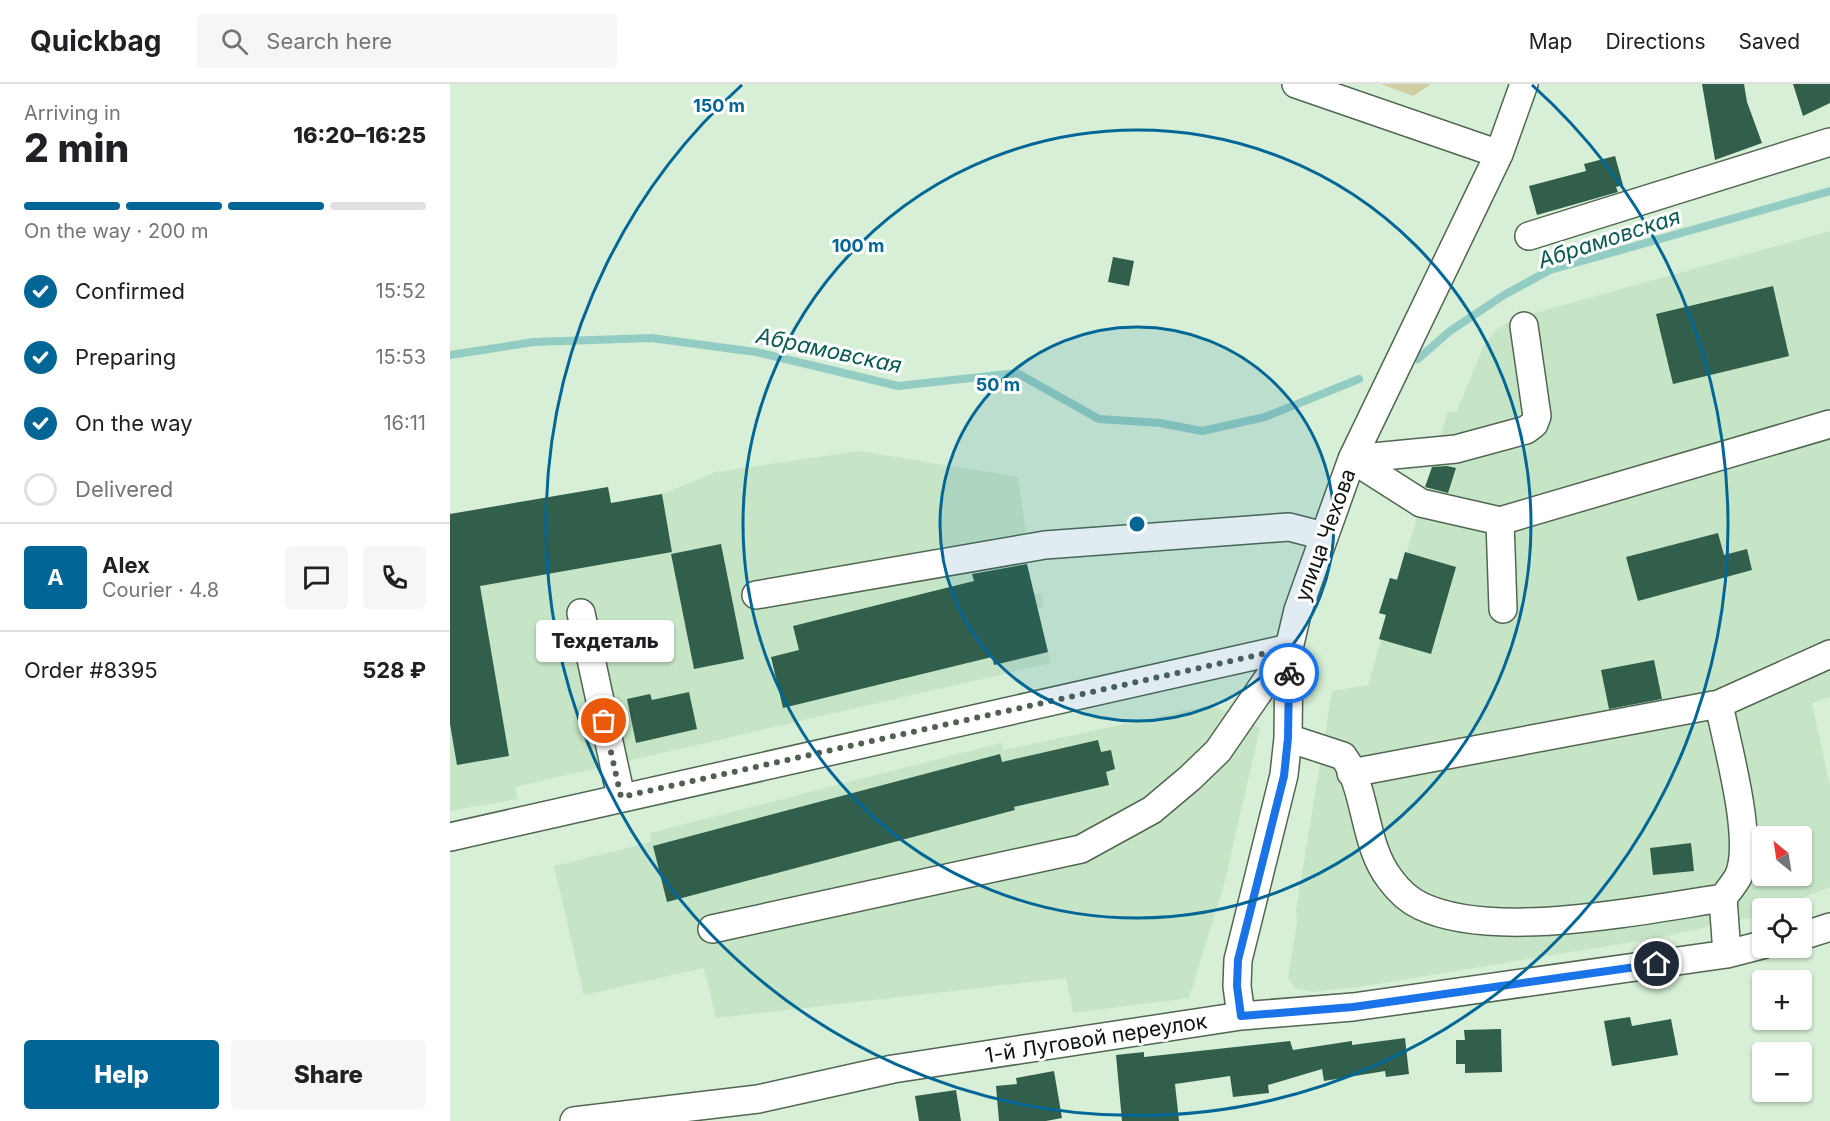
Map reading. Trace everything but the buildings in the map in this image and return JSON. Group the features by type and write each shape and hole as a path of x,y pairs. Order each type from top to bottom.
{"street":[{"path":"1296,84 1499,154"},
{"name":"улица Чехова","path":"1241,1016 1237,986 1238,960 1274,822 1288,738 1289,648 1298,610 1352,459 1499,154 1524,84"},
{"path":"1529,236 1830,142"},
{"path":"1352,459 1456,449 1526,430 1534,424 1537,416 1524,326"},
{"path":"1352,459 1421,503 1500,521 1830,424"},
{"path":"1500,521 1503,609"},
{"path":"756,595 1045,545 1289,527 1324,536"},
{"path":"580,613 621,797"},
{"path":"450,837 1289,648"},
{"path":"712,929 1081,849 1098,841 1152,810 1218,751 1289,648"},
{"path":"1351,773 1719,704 1830,654"},
{"path":"1719,704 1743,831 1743,854 1738,875 1723,898 1727,954"},
{"path":"1288,738 1343,756 1351,773 1380,864 1404,895 1420,906 1478,922 1526,922 1630,912 1723,898"},
{"path":"1812,933 1830,927"},
{"name":"1-й Луговой переулок","path":"574,1121 758,1099 893,1069 1241,1016 1353,1007 1727,954 1752,948"}],"shaded area":[{"path":"1381,84 1431,84 1413,96"},
{"path":"1830,231 1830,697 1812,703 1830,785 1830,887 1802,898 1752,898 1752,917 1657,938 1359,987 1312,992 1295,988 1288,978 1297,923 1296,910 1332,691 1368,685 1386,615 1379,613 1390,578 1397,579 1407,552 1447,413 1457,411 1484,345 1496,330 1513,319"},
{"path":"860,451 1018,477 1026,533 1020,534 1034,594 1041,593 1044,607 1037,608 1051,663 515,787 517,799 450,811 450,514 608,487 611,503 662,494 716,472"},
{"path":"1212,705 1260,728 1225,881 1189,998 1073,1013 1066,978 716,1018 704,968 584,995 554,866 651,842 650,833 1001,743 1004,750"}],"waterway":[{"name":"Абрамовская","path":"1418,359 1450,331 1504,295 1550,270 1830,191"},
{"name":"Абрамовская","path":"450,355 534,342 651,338 756,352 898,386 1017,373 1099,419 1160,423 1202,431 1265,417 1359,379"}],"way so far":[{"path":"604,721 621,797 1289,648 1289,673"}],"place":[{"name":"Техдеталь","path":"604,721"}],"route":[{"path":"1289,673 1288,738 1284,776 1238,960 1237,986 1241,1016 1353,1007 1657,964"}]}
